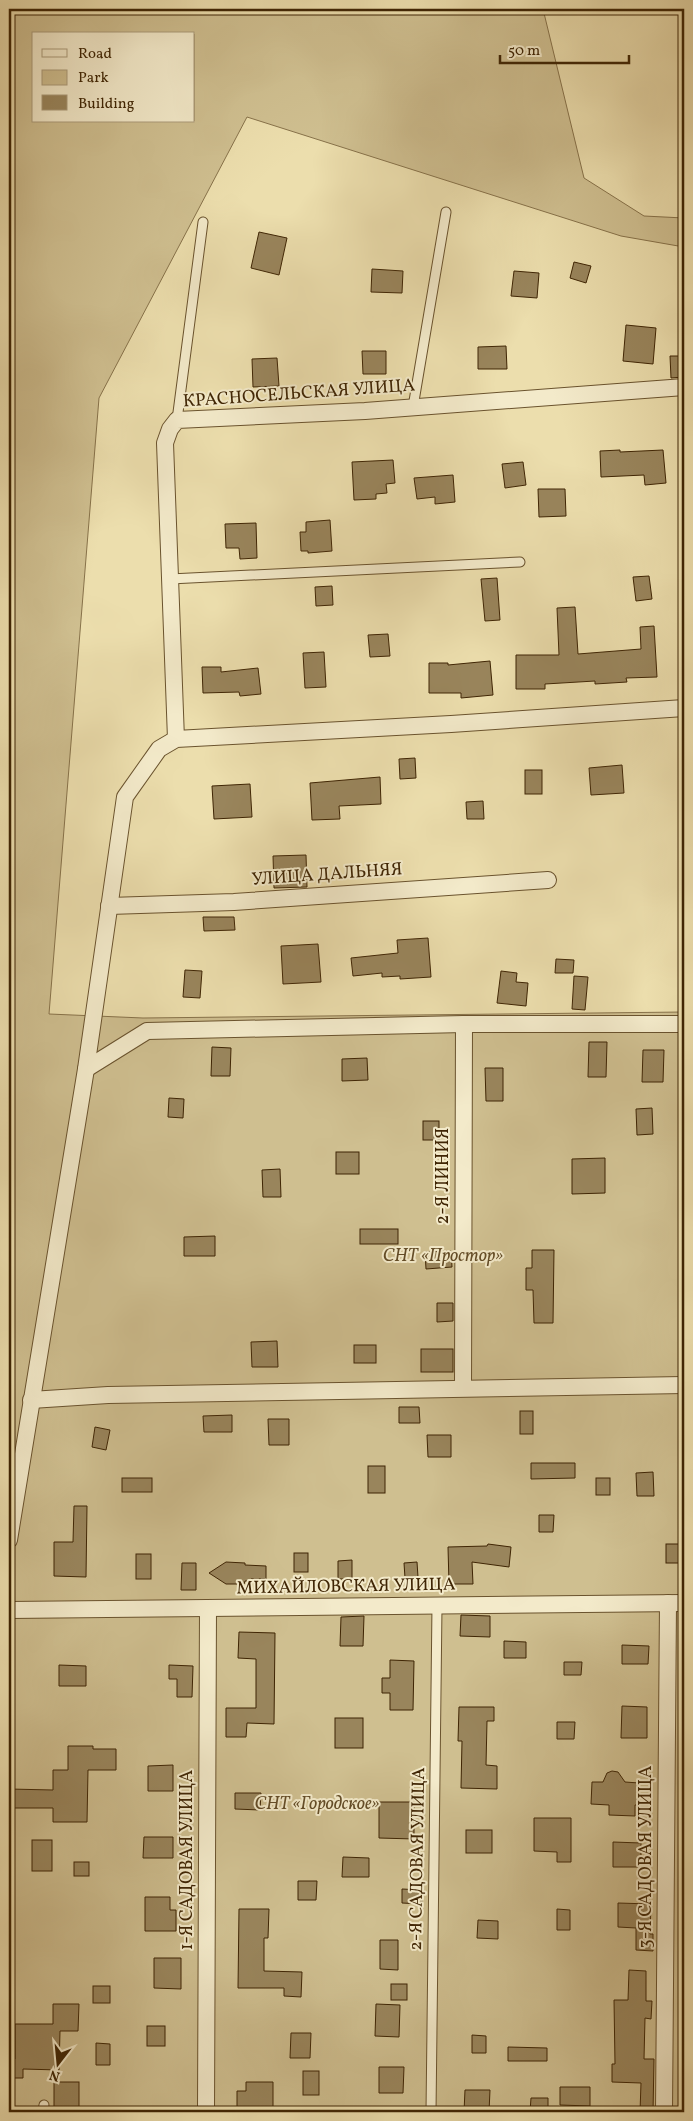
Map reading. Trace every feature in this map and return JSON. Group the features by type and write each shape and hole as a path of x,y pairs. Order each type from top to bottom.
{"street":[{"name":"КРАСНОСЕЛЬСКАЯ УЛИЦА","path":"176,740 165,443 170,429 177,420 413,407 684,387"},
{"path":"9,1540 86,1069 125,797 160,750 176,740 684,708"},
{"name":"УЛИЦА ДАЛЬНЯЯ","path":"109,906 234,902 548,880"},
{"path":"86,1069 147,1031 464,1024 684,1024"},
{"name":"2-Я ЛИНИЯ","path":"462,1388 464,1024"},
{"path":"31,1400 108,1395 684,1385"},
{"name":"МИХАЙЛОВСКАЯ УЛИЦА","path":"9,1610 676,1603"},
{"name":"3-Я САДОВАЯ УЛИЦА","path":"664,2112 676,1603"},
{"name":"1-Я САДОВАЯ УЛИЦА","path":"206,2112 208,1608"}],"lane":[{"path":"413,407 446,212"},
{"path":"177,420 204,222"},
{"path":"170,580 520,562"},
{"name":"2-Я САДОВАЯ УЛИЦА","path":"431,2112 436,1606"}],"green space":[{"path":"9,9 543,9 584,178 644,216 684,218 684,247 621,236 247,117 99,398 49,1014 143,1018 684,1012 684,2112 9,2112"}],"building":[{"path":"259,232 287,238 279,275 251,268"},
{"path":"574,262 591,266 586,283 570,278"},
{"path":"372,269 403,271 402,293 371,292"},
{"path":"514,271 539,273 537,298 511,296"},
{"path":"626,325 656,328 653,364 623,361"},
{"path":"506,346 507,369 478,369 478,347"},
{"path":"362,351 386,351 386,374 363,374"},
{"path":"670,356 684,356 684,377 671,378"},
{"path":"277,358 279,386 253,387 252,359"},
{"path":"620,450 620,452 663,450 666,483 645,485 644,475 601,477 600,451"},
{"path":"393,460 395,483 386,484 387,493 376,494 376,499 354,500 352,462"},
{"path":"523,462 526,485 505,488 502,464"},
{"path":"453,475 455,502 435,504 435,497 417,499 414,478"},
{"path":"538,489 565,489 566,516 539,517"},
{"path":"330,520 332,551 308,553 308,551 301,551 300,532 306,532 306,522"},
{"path":"256,523 257,558 240,559 239,548 226,548 225,524"},
{"path":"649,576 652,599 636,601 633,577"},
{"path":"497,578 500,620 485,621 481,579"},
{"path":"332,586 333,605 316,606 315,587"},
{"path":"575,607 578,654 641,649 640,627 654,626 657,677 626,678 627,682 595,684 595,681 545,684 545,689 516,689 516,655 559,655 557,608"},
{"path":"388,634 390,656 370,657 368,635"},
{"path":"324,652 326,687 305,688 303,653"},
{"path":"490,661 493,695 461,698 461,693 429,693 429,663 448,663 448,665"},
{"path":"202,667 221,667 221,672 258,668 261,694 240,696 239,692 203,693"},
{"path":"415,758 416,778 400,779 399,759"},
{"path":"622,765 624,793 591,795 589,768"},
{"path":"525,770 542,770 542,794 525,794"},
{"path":"380,777 381,804 339,806 340,819 312,820 310,783"},
{"path":"250,784 252,817 214,819 212,786"},
{"path":"483,801 484,819 467,819 466,802"},
{"path":"306,855 307,887 274,888 273,856"},
{"path":"203,917 234,917 235,930 204,931"},
{"path":"428,938 431,977 400,979 400,976 382,977 382,973 353,976 351,958 398,953 397,940"},
{"path":"318,944 321,982 283,984 281,946"},
{"path":"556,959 574,960 573,973 555,973"},
{"path":"185,970 202,971 200,998 183,997"},
{"path":"501,971 517,973 516,982 528,983 526,1006 497,1003"},
{"path":"574,976 588,977 585,1010 572,1009"},
{"path":"589,1042 607,1042 606,1077 588,1077"},
{"path":"212,1047 231,1048 230,1076 211,1076"},
{"path":"643,1050 664,1050 663,1082 642,1082"},
{"path":"367,1058 368,1080 342,1081 342,1059"},
{"path":"485,1068 503,1068 503,1101 486,1101"},
{"path":"169,1098 184,1099 183,1118 168,1117"},
{"path":"652,1108 653,1134 637,1135 636,1109"},
{"path":"423,1121 439,1121 439,1140 423,1140"},
{"path":"336,1152 359,1152 359,1174 336,1174"},
{"path":"605,1158 605,1193 572,1194 572,1159"},
{"path":"280,1169 281,1197 263,1197 262,1170"},
{"path":"360,1229 398,1229 398,1244 360,1244"},
{"path":"215,1236 215,1256 184,1256 184,1237"},
{"path":"532,1250 554,1250 553,1323 534,1323 533,1290 526,1290 526,1268 532,1268"},
{"path":"451,1251 452,1267 426,1269 425,1252"},
{"path":"437,1303 453,1303 453,1321 437,1322"},
{"path":"277,1341 278,1367 252,1367 251,1342"},
{"path":"354,1345 376,1345 376,1363 354,1363"},
{"path":"421,1349 453,1349 453,1372 421,1372"},
{"path":"399,1407 419,1407 420,1423 399,1423"},
{"path":"520,1411 533,1411 533,1434 520,1434"},
{"path":"232,1415 232,1432 204,1432 203,1416"},
{"path":"268,1419 289,1419 289,1445 269,1445"},
{"path":"95,1427 110,1430 106,1450 92,1447"},
{"path":"427,1435 451,1435 451,1457 428,1457"},
{"path":"531,1463 575,1463 575,1478 531,1479"},
{"path":"368,1466 385,1466 385,1493 368,1493"},
{"path":"653,1472 654,1496 637,1496 636,1473"},
{"path":"122,1478 152,1478 152,1492 122,1492"},
{"path":"596,1478 610,1478 610,1495 596,1495"},
{"path":"74,1506 87,1506 86,1577 54,1576 54,1542 73,1542"},
{"path":"539,1515 554,1515 553,1532 539,1532"},
{"path":"488,1544 511,1547 509,1567 472,1562 473,1584 449,1584 448,1547 487,1546"},
{"path":"666,1544 684,1544 684,1563 666,1563"},
{"path":"294,1553 308,1553 308,1572 294,1572"},
{"path":"136,1554 151,1554 151,1579 136,1579"},
{"path":"352,1560 352,1579 338,1579 338,1561"},
{"path":"226,1562 266,1566 266,1579 251,1579 251,1581 245,1581 244,1584 226,1584 209,1573"},
{"path":"417,1562 418,1577 405,1578 404,1563"},
{"path":"182,1563 196,1563 196,1590 181,1590"},
{"path":"461,1615 490,1616 490,1637 460,1636"},
{"path":"364,1616 363,1646 340,1646 341,1617"},
{"path":"239,1632 275,1633 274,1724 247,1723 246,1737 226,1737 226,1708 256,1708 256,1659 238,1658"},
{"path":"504,1641 526,1642 526,1658 504,1658"},
{"path":"622,1645 649,1646 648,1664 622,1664"},
{"path":"390,1660 414,1661 413,1710 390,1710 390,1693 382,1693 382,1678 390,1678"},
{"path":"564,1662 582,1662 581,1675 564,1675"},
{"path":"59,1665 86,1666 86,1686 59,1686"},
{"path":"169,1665 193,1666 192,1697 177,1697 177,1679 169,1679"},
{"path":"622,1706 647,1707 647,1738 621,1738"},
{"path":"459,1707 494,1707 494,1721 487,1721 486,1765 497,1766 497,1789 461,1788 462,1741 458,1741"},
{"path":"335,1718 363,1718 363,1748 335,1748"},
{"path":"557,1722 575,1722 574,1739 557,1739"},
{"path":"68,1746 93,1746 93,1749 116,1749 116,1770 88,1770 87,1822 53,1822 53,1808 9,1808 9,1789 53,1790 53,1770 68,1770"},
{"path":"173,1765 173,1791 148,1791 148,1766"},
{"path":"612,1771 618,1772 625,1782 639,1783 639,1805 635,1805 635,1816 609,1815 609,1805 591,1804 592,1782 603,1782 607,1773"},
{"path":"235,1793 261,1793 260,1810 235,1809"},
{"path":"379,1802 414,1802 414,1839 379,1838"},
{"path":"534,1818 571,1818 571,1862 557,1862 557,1852 534,1851"},
{"path":"466,1830 492,1830 492,1853 466,1853"},
{"path":"144,1837 173,1837 173,1858 143,1858"},
{"path":"32,1840 52,1840 52,1871 32,1871"},
{"path":"613,1842 641,1843 641,1867 613,1867"},
{"path":"343,1857 369,1858 369,1877 342,1877"},
{"path":"74,1862 89,1862 89,1876 74,1876"},
{"path":"298,1881 317,1881 316,1900 298,1900"},
{"path":"402,1889 422,1890 422,1904 402,1903"},
{"path":"145,1897 170,1897 170,1910 176,1910 176,1931 145,1931"},
{"path":"618,1903 651,1904 650,1934 653,1934 653,1951 636,1950 636,1928 618,1927"},
{"path":"239,1909 269,1909 268,1938 264,1938 264,1971 302,1972 301,1997 284,1996 284,1988 238,1988"},
{"path":"557,1909 570,1910 570,1930 557,1930"},
{"path":"478,1920 498,1921 498,1939 477,1938"},
{"path":"380,1940 398,1940 398,1970 380,1969"},
{"path":"154,1958 181,1958 181,1989 154,1988"},
{"path":"629,1970 646,1971 646,2001 652,2001 651,2019 645,2018 644,2059 654,2059 653,2112 640,2112 641,2083 612,2082 612,2064 615,2064 614,2000 628,2000"},
{"path":"391,1984 407,1984 407,2000 391,2000"},
{"path":"93,1986 110,1986 110,2003 93,2003"},
{"path":"53,2004 79,2004 78,2031 60,2031 59,2070 23,2069 23,2078 9,2078 9,2059 15,2059 15,2024 53,2024"},
{"path":"376,2004 400,2005 399,2037 375,2036"},
{"path":"147,2026 165,2026 165,2046 147,2046"},
{"path":"291,2033 311,2033 310,2058 290,2058"},
{"path":"472,2035 486,2036 486,2053 472,2053"},
{"path":"96,2043 110,2044 110,2065 96,2065"},
{"path":"508,2047 547,2048 547,2061 508,2061"},
{"path":"379,2067 404,2067 403,2093 379,2093"},
{"path":"303,2071 319,2071 319,2095 303,2095"},
{"path":"54,2082 79,2082 79,2112 54,2112"},
{"path":"246,2082 273,2082 273,2112 237,2112 237,2091 246,2091"},
{"path":"560,2087 590,2087 590,2106 560,2105"},
{"path":"465,2090 490,2090 489,2112 464,2112"},
{"path":"531,2098 548,2098 548,2112 530,2112"}],"park label":[{"name":"СНТ «Простор»","path":"443,1256"},
{"name":"СНТ «Городское»","path":"317,1804"}]}
